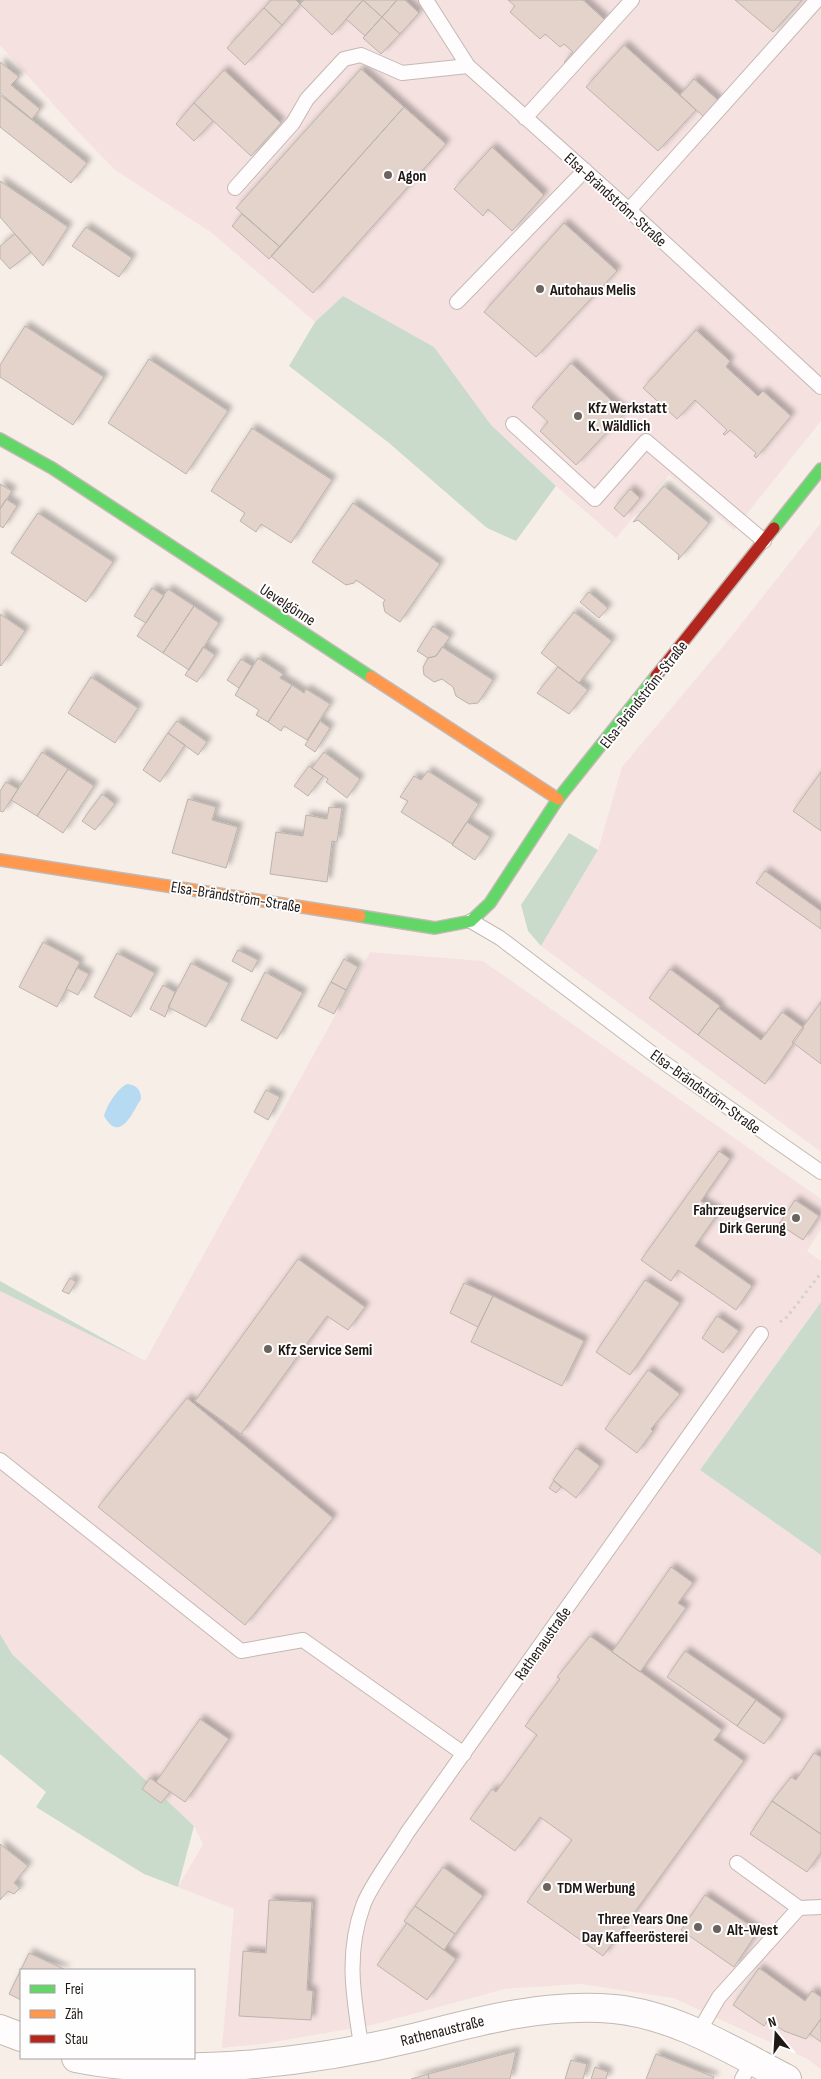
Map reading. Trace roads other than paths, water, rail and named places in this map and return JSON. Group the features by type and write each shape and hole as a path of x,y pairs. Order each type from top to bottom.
{"street":[{"name":"Uevelgönne","path":"0,439 52,468 558,799"},
{"name":"Elsa-Brändström-Straße","path":"0,860 235,895 435,928 471,921 490,903 558,799 821,470"},
{"name":"Rathenaustraße","path":"81,2059 144,2073 200,2075 282,2073 492,2018 555,2009 615,2009 640,2014 698,2033 747,2070 787,2079"},
{"path":"0,2030 20,2038"}],"lane":[{"name":"Elsa-Brändström-Straße","path":"426,0 468,66 630,210 821,386"},
{"path":"526,118 632,0"},
{"path":"630,210 817,0"},
{"path":"235,188 293,123 307,99 344,59 361,55 402,73 468,66"},
{"path":"457,302 585,170"},
{"path":"513,424 595,499 646,441 764,541"},
{"name":"Elsa-Brändström-Straße","path":"471,921 500,938 666,1064 821,1172"},
{"name":"Rathenaustraße","path":"362,2051 351,1983 354,1941 363,1904 408,1833 762,1334"},
{"path":"0,1460 241,1651 304,1640 464,1754"},
{"path":"737,1863 799,1908 821,1907"},
{"path":"698,2033 719,1997 799,1908"}],"water":[{"path":"127,1084 137,1088 141,1099 130,1118 120,1127 115,1127 104,1116 113,1098"}],"place":[{"name":"Agon","path":"388,175"},
{"name":"Autohaus Melis","path":"540,289"},
{"name":"Kfz Werkstatt K. Wäldlich","path":"578,416"},
{"name":"Fahrzeugservice Dirk Gerung","path":"796,1218"},
{"name":"Kfz Service Semi","path":"268,1349"},
{"name":"TDM Werbung","path":"547,1887"},
{"name":"Three Years One Day Kaffeerösterei","path":"698,1927"},
{"name":"Alt-West","path":"717,1929"}]}
